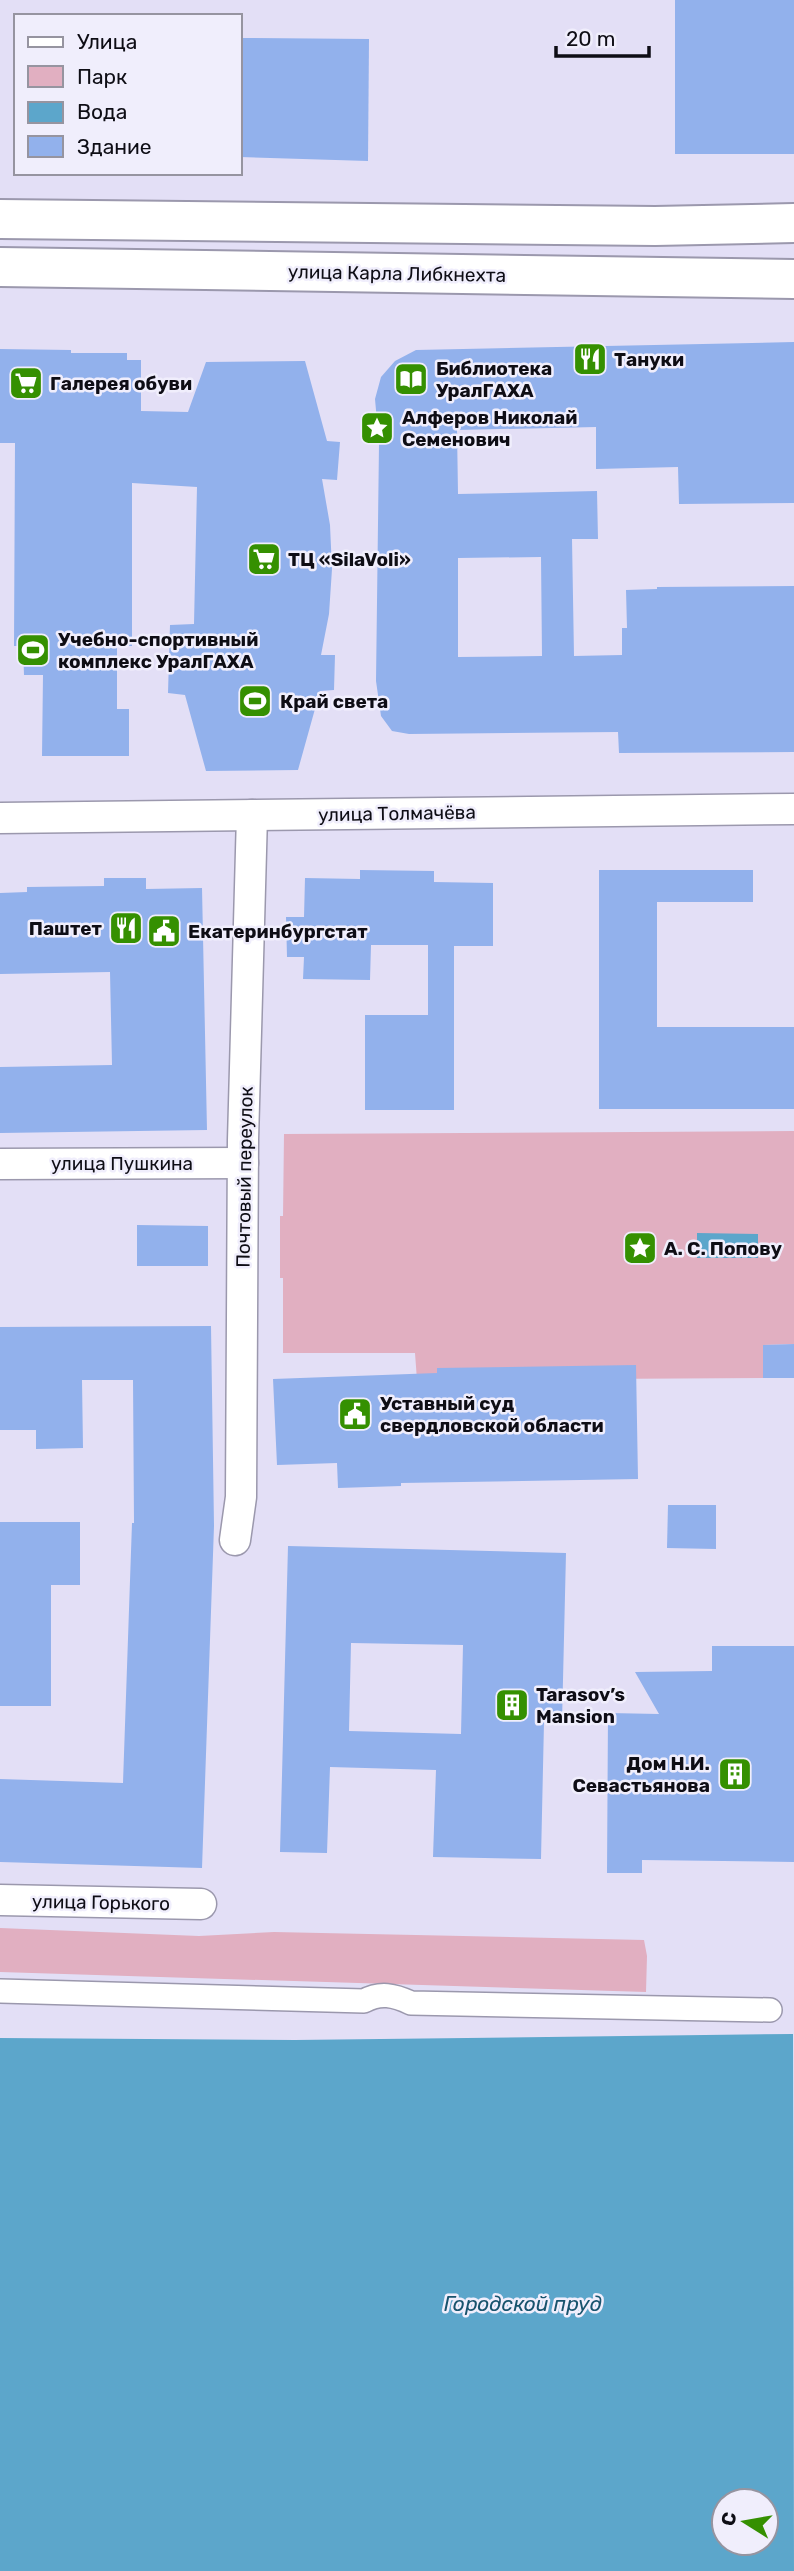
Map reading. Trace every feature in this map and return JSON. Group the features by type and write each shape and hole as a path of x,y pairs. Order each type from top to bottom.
{"main road":[{"path":"0,219 641,226 794,223"},
{"name":"улица Карла Либкнехта","path":"0,267 794,279"}],"street":[{"name":"улица Толмачёва","path":"0,818 794,809"},
{"name":"Почтовый переулок","path":"235,1540 241,1497 243,1163 252,815"},
{"name":"улица Пушкина","path":"0,1164 243,1163"},
{"name":"улица Горького","path":"0,1900 201,1904"},
{"path":"0,1991 364,2001 374,1995 396,1996 411,2003 770,2010"}],"green space":[{"path":"794,1131 794,1344 763,1345 763,1378 417,1380 415,1353 283,1353 280,1216 283,1216 284,1134"},
{"path":"0,1928 199,1936 274,1932 644,1940 647,1956 646,1992 0,1972"}],"water":[{"path":"697,1233 758,1234 758,1258 697,1258"},
{"name":"Городской пруд","path":"793,2034 794,2571 0,2571 0,2038 295,2040"}],"building":[{"path":"675,0 794,0 794,154 675,154"},
{"path":"242,38 369,39 368,161 242,157"},
{"path":"794,342 794,503 679,504 678,467 596,469 596,427 457,430 458,494 597,491 598,539 572,539 574,656 622,655 622,628 627,628 626,590 657,587 794,586 794,752 619,753 618,732 409,734 392,731 381,716 376,681 379,444 375,399 381,377 395,361 416,350","holes":["541,557 542,656 458,657 458,558"]},
{"path":"0,349 127,353 127,360 141,360 141,411 188,412 206,362 305,361 327,441 340,442 337,480 322,479 330,525 332,569 329,614 321,655 335,655 334,690 320,691 298,770 206,771 185,695 168,693 170,625 194,624 197,487 132,483 132,646 117,646 117,709 129,709 129,756 42,756 43,675 24,675 23,646 14,646 15,443 0,443"},
{"path":"360,870 434,871 434,882 493,883 493,946 454,946 454,1110 365,1110 365,1015 428,1015 428,945 371,945 370,980 303,979 304,957 287,957 286,917 304,917 305,878 360,879"},
{"path":"599,870 753,870 753,902 657,902 657,1027 794,1027 794,1109 599,1109"},
{"path":"104,878 146,878 146,889 202,888 207,1130 0,1133 0,1067 112,1065 110,972 0,974 0,893 27,892 27,887 104,886"},
{"path":"137,1225 208,1226 208,1266 137,1266"},
{"path":"211,1326 214,1526 202,1868 0,1862 0,1779 123,1783 134,1523 133,1380 82,1380 83,1448 36,1449 36,1430 0,1430 0,1327"},
{"path":"794,1344 794,1378 763,1378 763,1345"},
{"path":"636,1365 638,1479 401,1483 401,1486 338,1488 337,1463 277,1465 273,1379 437,1373 437,1368"},
{"path":"668,1505 716,1505 716,1549 667,1548"},
{"path":"0,1522 80,1522 80,1585 51,1585 51,1706 0,1706"},
{"name":"Tarasov’s Mansion","path":"288,1546 566,1553 562,1722 544,1722 541,1859 433,1857 436,1770 330,1767 327,1853 280,1852","holes":["351,1643 463,1645 461,1734 349,1731"]},
{"name":"Дом Н.И. Севастьянова","path":"712,1646 794,1646 794,1862 642,1860 642,1873 607,1873 608,1713 659,1714 635,1672 712,1671"}],"place":[{"name":"Тануки","path":"590,359"},
{"name":"Библиотека УралГАХА","path":"411,379"},
{"name":"Галерея обуви","path":"26,383"},
{"name":"Алферов Николай Семенович","path":"377,428"},
{"name":"ТЦ «SilaVoli»","path":"264,559"},
{"name":"Учебно-спортивный комплекс УралГАХА","path":"33,650"},
{"name":"Край света","path":"255,701"},
{"name":"Паштет","path":"126,928"},
{"name":"Екатеринбургстат","path":"164,931"},
{"name":"А. С. Попову","path":"640,1248"},
{"name":"Уставный суд свердловской области","path":"355,1414"},
{"name":"Tarasov’s Mansion","path":"512,1705"},
{"name":"Дом Н.И. Севастьянова","path":"735,1774"}]}
